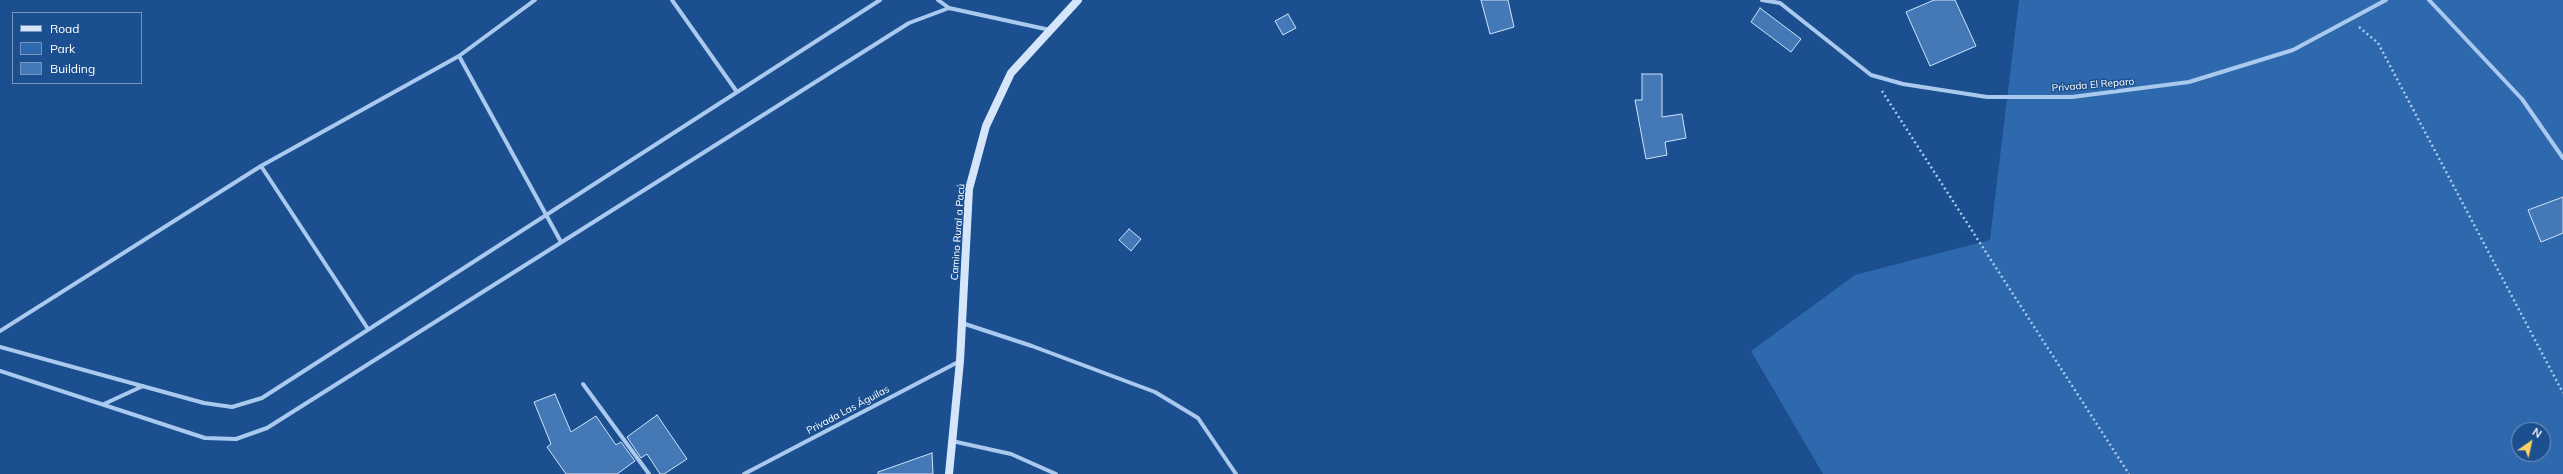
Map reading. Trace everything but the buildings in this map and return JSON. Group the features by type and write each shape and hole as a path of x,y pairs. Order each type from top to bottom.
{"street":[{"path":"0,331 261,166 459,56 535,0"},
{"path":"672,0 737,92"},
{"path":"0,347 204,403 232,407 262,398 880,0"},
{"path":"938,0 949,8 1050,30"},
{"name":"Camino Rural a Pacú","path":"949,474 960,361 969,189 986,126 1011,73 1078,0"},
{"name":"Privada El Reparo","path":"1762,0 1780,3 1871,75 1903,84 1987,97 2080,96 2189,82 2294,50 2386,0"},
{"path":"2429,0 2522,100 2563,158"},
{"path":"0,371 205,438 236,439 266,428 908,23 949,8"},
{"path":"459,56 561,242"},
{"path":"261,166 368,329"},
{"path":"962,323 1032,346 1155,392 1198,418 1236,474"},
{"name":"Privada Las Águilas","path":"744,474 960,361"},
{"path":"583,384 649,474"},
{"path":"104,404 143,386"},
{"path":"952,440 1011,454 1056,474"}],"path":[{"path":"2350,19 2378,43 2563,393"},
{"path":"1871,75 2129,474"}],"green space":[{"path":"2019,0 2563,0 2563,474 1823,474 1751,351 1855,275 1990,240"}]}
